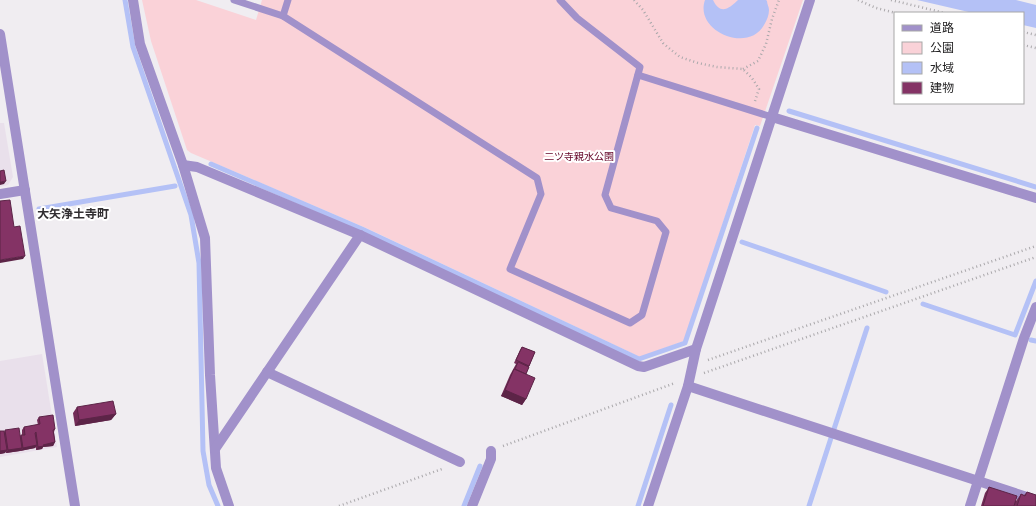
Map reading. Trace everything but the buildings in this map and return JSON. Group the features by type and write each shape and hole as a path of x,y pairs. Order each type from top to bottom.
{"street":[{"path":"133,0 140,44 183,165 205,238 210,375 216,468 229,506"},
{"path":"648,506 689,382 696,349 810,0"},
{"path":"0,34 75,506"},
{"path":"772,117 1036,198"},
{"path":"183,165 197,167 360,235 638,366 644,367 696,349"},
{"path":"0,194 25,190"},
{"path":"215,449 360,235"},
{"path":"970,506 1024,338 1036,307"},
{"path":"267,372 460,462"},
{"path":"689,382 1036,500"},
{"path":"472,506 491,459 491,451"}],"lane":[{"path":"234,0 283,16 537,178 541,194 510,269 630,323 642,315 666,232 657,221 611,208 605,195 640,68 578,18 560,0"},
{"path":"283,16 288,0"},
{"path":"638,75 772,117"}],"path":[{"path":"634,0 643,10 663,43 680,57 717,67 743,69 758,61 766,44 772,19 779,0"},
{"path":"858,0 876,8 894,12"},
{"path":"892,0 941,12"},
{"path":"1024,32 1036,35"},
{"path":"1024,45 1036,48"},
{"path":"743,69 752,78 758,89 752,111"},
{"path":"692,366 1036,246"},
{"path":"491,451 689,382 1036,257"},
{"path":"339,506 460,462"}],"shaded area":[{"path":"0,123 4,123 13,177 8,185 0,187"},
{"path":"42,354 57,447 0,457 0,361"}],"green space":[{"name":"二ツ寺親水公園","path":"142,0 196,0 256,20 262,0 803,0 760,126 755,125 684,341 640,357 366,228 191,153 187,150 151,41"}],"water":[{"path":"705,0 713,0 719,8 725,9 738,0 766,0 769,12 764,25 756,34 746,38 735,38 724,35 707,21 704,11"},
{"path":"917,0 1016,0 1036,5 1036,28 1024,25 1024,12 969,12"}],"waterway":[{"path":"125,0 133,47 191,215 199,263 203,451 209,485 218,506"},
{"path":"789,111 1036,187"},
{"path":"211,164 362,229 639,359 685,343 757,128"},
{"path":"39,209 175,186"},
{"path":"742,242 886,292"},
{"path":"923,304 1015,335 1036,281"},
{"path":"834,429 867,328"},
{"path":"1031,340 1036,341"},
{"path":"638,506 671,405"},
{"path":"809,506 831,438"},
{"path":"464,506 480,466"}],"district":[{"name":"大矢浄土寺町","path":"73,214"}]}
